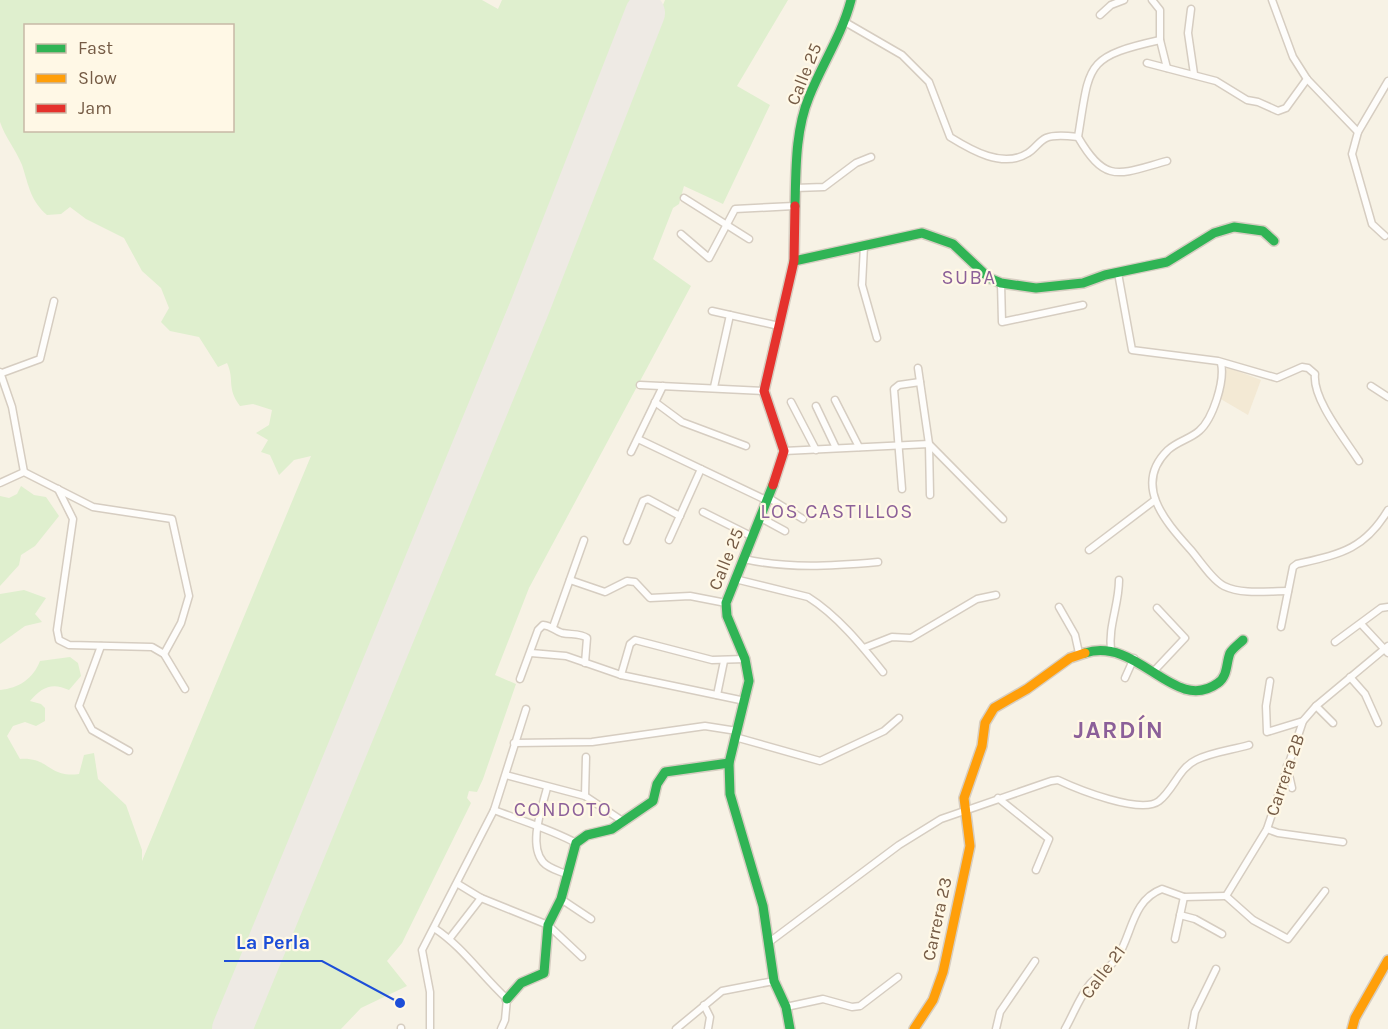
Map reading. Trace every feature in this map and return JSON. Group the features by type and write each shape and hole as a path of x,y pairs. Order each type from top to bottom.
{"street":[{"name":"Calle 25","path":"764,391 794,261 796,156 807,99 844,22 851,0"},
{"path":"1100,15 1111,5 1124,0"},
{"path":"1152,0 1160,10 1160,40 1167,68"},
{"path":"1272,0 1293,57 1307,79 1358,132"},
{"path":"1191,9 1188,33 1194,74"},
{"path":"844,22 902,55 929,82 946,130 963,145 992,158 1005,158 1028,153 1050,136 1078,136"},
{"path":"1160,40 1115,51 1093,68 1087,81 1078,136 1089,155 1099,166 1108,171 1123,173 1167,161"},
{"path":"1147,63 1216,81 1247,100 1278,111 1286,108 1307,79"},
{"path":"1385,236 1372,224 1355,172 1352,154 1358,132 1388,81"},
{"path":"795,188 824,187 856,164 871,157"},
{"path":"684,198 749,240"},
{"path":"681,234 709,258 738,208 794,206"},
{"path":"794,261 922,233 952,244 989,278 1001,283 1036,288 1083,283 1105,275 1167,262 1214,233 1234,227 1263,231 1274,241"},
{"path":"864,246 862,285 877,338"},
{"path":"1118,273 1132,350 1221,363 1277,378 1302,367 1308,368 1315,374 1313,384 1320,399 1359,461"},
{"path":"1001,283 1002,322 1083,305"},
{"path":"24,472 12,407 1,372 40,359 54,301"},
{"path":"712,311 779,326"},
{"path":"714,387 730,315"},
{"path":"1221,363 1219,396 1203,428 1194,436 1178,442 1166,452 1157,467 1154,480 1155,500 1162,518 1222,586 1248,592 1288,591"},
{"path":"918,368 928,444 930,495"},
{"path":"902,489 894,389 899,385 920,382"},
{"path":"640,385 764,391 784,451 928,444 1003,519"},
{"path":"631,452 663,386"},
{"path":"1371,386 1388,397"},
{"path":"835,400 859,447"},
{"path":"655,402 682,422 746,446"},
{"path":"792,402 816,450"},
{"path":"816,406 836,448"},
{"path":"638,439 769,499 803,519"},
{"name":"Calle 25","path":"784,451 769,499 726,603 727,616 745,659 749,681 729,763 730,794 763,906 774,981 786,1007 790,1029"},
{"path":"669,540 701,469"},
{"path":"0,483 24,472"},
{"path":"24,472 93,507 172,519 189,596 181,623 164,654"},
{"path":"58,489 73,519 57,630 59,640 69,645 152,647 164,654 184,689"},
{"path":"627,542 643,501 648,499 680,516"},
{"path":"1089,550 1155,500"},
{"path":"1281,627 1288,591 1297,564 1340,555 1375,531 1388,510"},
{"path":"703,512 753,537"},
{"path":"761,518 785,531"},
{"path":"553,627 584,540"},
{"path":"744,559 765,564 818,568 878,562"},
{"path":"735,579 808,597 818,603 864,648 883,672"},
{"path":"570,580 604,592 627,581 635,582 650,598 690,596 726,603"},
{"path":"1111,651 1108,633 1119,594 1119,580"},
{"path":"864,648 891,637 911,638 977,599 996,595"},
{"path":"1059,607 1075,635 1079,653"},
{"path":"1335,642 1362,625 1381,608 1388,607"},
{"path":"1154,671 1185,638 1157,608"},
{"path":"1270,681 1266,706 1267,732 1303,721 1316,706 1387,649 1362,625"},
{"path":"520,679 540,627 553,627 559,632 584,635 587,638 585,663"},
{"path":"621,675 630,644 635,640 712,660 745,659"},
{"path":"964,809 964,798 982,746 988,714 993,708 1079,653 1111,651 1134,658 1167,682 1185,690 1200,690 1217,684 1224,677 1231,651 1243,640"},
{"path":"101,646 79,706 92,730 129,751"},
{"path":"531,653 566,656 621,675 745,701"},
{"path":"1125,678 1134,658"},
{"path":"717,695 724,661"},
{"path":"1350,677 1365,694 1378,723"},
{"path":"1316,706 1333,723"},
{"path":"430,1029 430,992 422,953 494,810 526,709"},
{"path":"514,743 592,742 705,726 820,761 884,731 899,718"},
{"name":"Carrera 2B","path":"1226,897 1267,829 1303,721"},
{"path":"768,944 899,845 941,819 964,809 1058,780 1116,801 1154,804 1160,801 1186,766 1196,760 1249,745"},
{"path":"585,796 586,757"},
{"path":"501,1029 505,1020 507,999 521,983 544,973 548,925 561,899 576,843 587,835 612,829 653,801 657,784 665,772 729,763"},
{"path":"1287,766 1292,788"},
{"path":"506,775 547,788 585,796 624,822"},
{"path":"547,788 538,828 538,853 547,866 568,875"},
{"path":"998,798 1049,839 1036,870"},
{"name":"Carrera 23","path":"914,1029 933,999 943,972 970,846 964,809"},
{"path":"494,810 538,828 552,830 576,843"},
{"path":"1267,829 1343,842"},
{"path":"458,884 481,898 548,925 582,957"},
{"name":"Calle 21","path":"1065,1029 1090,984 1116,960 1125,945 1138,909 1153,892 1162,889 1184,897"},
{"path":"1175,939 1184,897 1226,897 1253,920 1288,939 1325,891"},
{"path":"450,939 481,898"},
{"path":"561,899 591,920"},
{"path":"1180,915 1195,919 1222,934"},
{"path":"434,928 467,955 484,978 507,999"},
{"path":"1352,1029 1355,1017 1388,960"},
{"path":"996,1029 1000,1012 1035,961"},
{"path":"1192,1029 1195,1012 1216,969"},
{"path":"786,1007 823,999 852,1007 860,1006 898,977"},
{"path":"676,1029 722,991 774,981"},
{"path":"704,1005 710,1017 708,1029"}],"shaded area":[{"path":"1227,367 1261,380 1248,415 1219,398"}],"green space":[{"path":"0,0 482,0 498,9 502,0 634,0 214,1029 0,1029 0,690 24,682 40,661 70,657 78,663 81,676 69,690 57,686 48,687 30,701 41,704 45,708 45,721 36,726 25,722 13,726 7,736 20,759 38,761 61,773 79,774 84,755 94,753 98,779 126,805 142,850 142,861 311,456 294,460 279,475 270,455 261,452 268,440 256,433 269,425 272,410 253,404 240,406 233,394 227,363 218,367 199,337 170,331 161,322 169,308 161,288 142,271 124,238 86,219 70,207 61,214 47,215 41,209 33,198 22,165 0,122"},
{"path":"665,0 788,0 737,86 770,105 723,204 684,186 679,204 673,208 653,259 691,286 529,588 495,675 516,684 483,779 477,792 469,791 467,798 471,803 402,943 387,961 407,986 361,1008 341,1029 249,1029"},
{"path":"21,486 34,495 46,497 59,516 35,546 21,555 19,565 0,586 0,496 9,498 17,494"},
{"path":"24,590 46,598 35,614 42,622 25,626 0,644 0,594"}],"runway":[{"path":"232,1029 529,309 645,13"}],"traffic: fast":[{"path":"795,206 797,151 804,110 851,0"},
{"path":"794,261 922,233 953,244 989,278 1001,283 1036,288 1083,283 1105,275 1167,262 1214,233 1234,227 1263,231 1274,241"},
{"path":"773,485 726,603 727,616 745,659 749,681 729,763 730,794 763,906 774,981 786,1007 790,1029"},
{"path":"1085,653 1104,651 1122,655 1171,683 1186,689 1202,690 1221,680 1230,653 1243,640"},
{"path":"507,999 521,983 544,973 548,925 561,899 576,843 587,835 612,829 653,801 657,784 665,772 729,763"}],"traffic: slow":[{"path":"914,1029 933,1000 943,972 970,846 964,798 982,746 985,723 994,708 1027,689 1070,658 1085,653"},
{"path":"1352,1029 1355,1018 1388,960"}],"traffic: jam":[{"path":"773,485 784,451 764,391 794,261 795,206"}],"place":[{"name":"La Perla","path":"400,1003"}],"district":[{"name":"SUBA","path":"969,277"},
{"name":"LOS CASTILLOS","path":"837,511"},
{"name":"JARDÍN","path":"1119,730"},
{"name":"CONDOTO","path":"563,809"}]}
